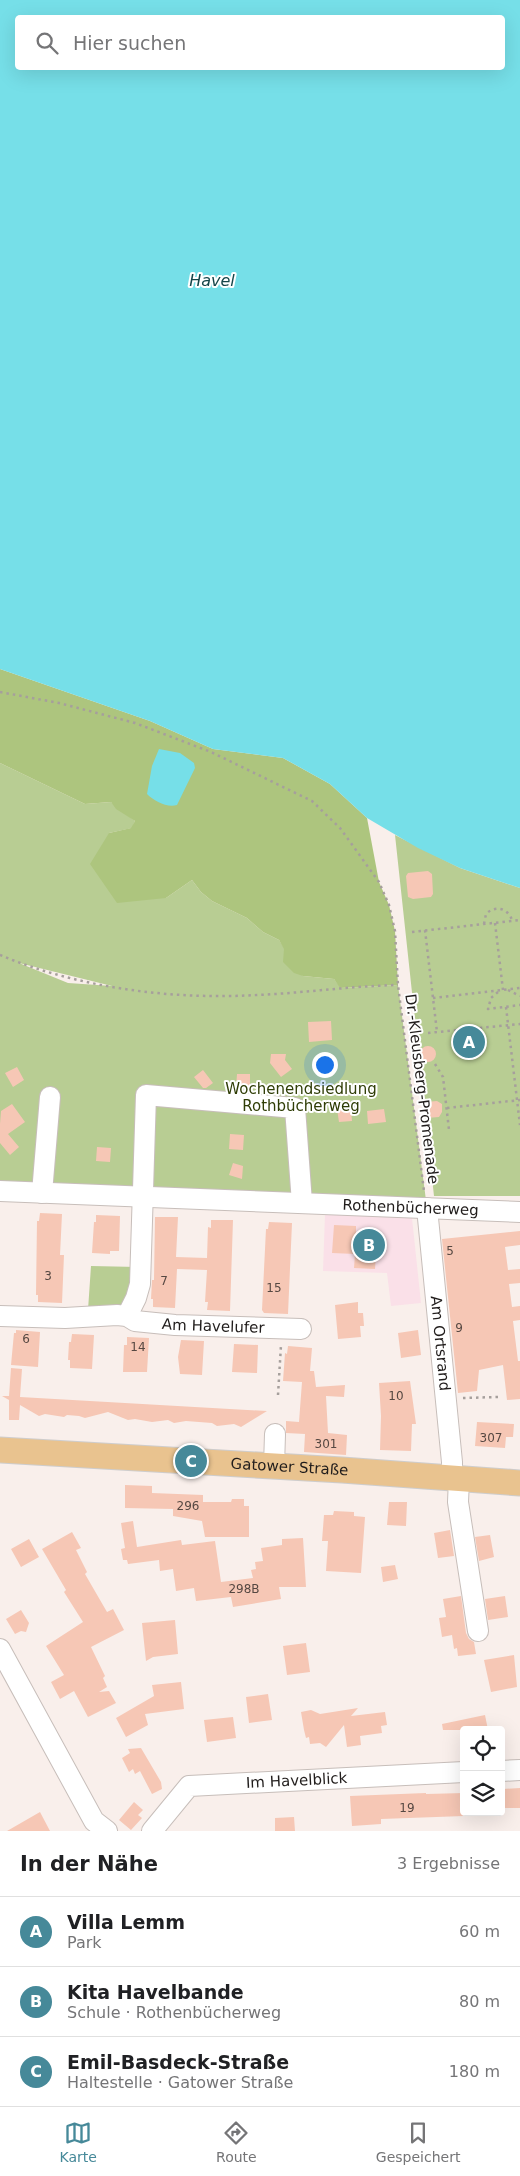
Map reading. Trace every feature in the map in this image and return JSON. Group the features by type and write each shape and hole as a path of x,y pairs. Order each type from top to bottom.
{"main road":[{"name":"Gatower Straße","path":"0,1450 520,1483"}],"street":[{"path":"126,1316 136,1298 140,1284 146,1095 295,1108 302,1203"},
{"path":"42,1193 50,1097"},
{"name":"Rothenbücherweg","path":"0,1191 520,1212"},
{"name":"Am Ortsrand","path":"426,1208 444,1399 478,1631"},
{"name":"Am Havelufer","path":"0,1316 65,1318 126,1316 135,1320 174,1325 291,1329"},
{"path":"274,1466 275,1434"},
{"path":"0,1649 94,1821 107,1831"},
{"path":"505,1770 520,1770"},
{"name":"Im Havelblick","path":"152,1831 189,1786 460,1772"}],"path":[{"path":"0,692 59,703 135,723 211,752 312,801 340,828 378,882 389,904 394,931 398,986"},
{"path":"484,924 486,914 499,908 508,912 512,921"},
{"path":"412,932 520,920"},
{"path":"495,923 503,990"},
{"path":"425,930 437,1032"},
{"name":"Dr.-Kleusberg-Promenade","path":"0,955 68,978 165,994 257,996 364,986 398,986 426,1208"},
{"path":"433,998 520,988"},
{"path":"520,996 511,990 503,990 491,998 488,1009 520,1005"},
{"path":"506,1007 520,1125"},
{"path":"428,1033 520,1024"},
{"path":"435,1064 443,1078 449,1130"},
{"path":"447,1108 518,1100"},
{"path":"278,1395 291,1329"},
{"path":"444,1399 498,1397"}],"shaded area":[{"path":"325,1214 412,1218 421,1303 391,1306 387,1273 323,1271"}],"green space":[{"path":"0,669 150,721 213,749 283,758 330,784 367,818 379,882 389,905 395,931 398,985 340,988 334,979 303,976 294,973 283,962 284,949 279,940 263,932 247,918 212,901 201,892 192,880 166,898 117,903 90,864 109,833 131,828 135,821 116,809 111,802 85,804 0,763"},
{"name":"Wochenendsiedlung Rothbücherweg","path":"0,763 85,804 111,802 135,821 132,828 109,833 166,898 192,880 201,892 212,901 247,918 263,932 279,940 303,976 334,979 341,988 398,985 427,1208 0,1191","holes":["19,963 112,986 68,983"]},
{"path":"395,835 460,868 520,888 520,1196 434,1196"},
{"path":"91,1266 138,1267 124,1306 88,1310"}],"water":[{"name":"Havel","path":"0,0 520,0 520,888 460,868 418,848 367,818 330,784 283,758 213,749 150,721 0,669"},
{"path":"159,749 180,753 194,763 195,768 177,805 169,806 153,799 147,794 152,766"}],"building":[{"path":"428,871 432,874 433,894 431,897 413,899 408,897 406,876 408,873"},
{"path":"331,1021 332,1040 309,1042 308,1022"},
{"path":"428,1046 436,1054 428,1062 420,1054"},
{"path":"271,1054 286,1054 285,1060 292,1069 281,1077 270,1063"},
{"path":"17,1067 24,1080 13,1087 5,1073"},
{"path":"203,1070 213,1083 206,1088 203,1088 194,1077"},
{"path":"237,1074 250,1074 250,1088 236,1088"},
{"path":"350,1100 352,1121 339,1122 336,1102"},
{"path":"437,1101 442,1104 442,1112 439,1117 427,1118 426,1102"},
{"path":"12,1104 25,1122 8,1134 19,1147 10,1155 0,1143 0,1124 1,1111"},
{"path":"384,1109 386,1122 368,1124 367,1111"},
{"path":"230,1134 244,1135 243,1150 229,1149"},
{"path":"97,1147 111,1148 110,1162 96,1161"},
{"path":"233,1163 243,1166 242,1179 229,1175"},
{"path":"40,1213 62,1214 60,1255 64,1255 62,1303 38,1302 38,1295 36,1295 37,1221 39,1221"},
{"path":"96,1215 120,1216 119,1251 110,1251 110,1254 92,1253"},
{"path":"155,1217 178,1217 176,1257 207,1258 208,1227 211,1228 211,1220 233,1220 230,1311 207,1310 208,1302 205,1302 207,1270 177,1269 175,1308 153,1307 153,1299 151,1299 152,1280 154,1280"},
{"path":"269,1222 292,1223 288,1314 264,1313 262,1310 266,1229 268,1229"},
{"path":"334,1225 356,1226 356,1235 377,1236 375,1269 354,1268 355,1254 332,1253"},
{"path":"520,1231 520,1245 505,1247 508,1270 520,1269 520,1283 509,1284 512,1307 520,1306 520,1320 513,1321 518,1361 520,1361 520,1399 507,1400 503,1365 479,1370 477,1391 458,1393 442,1239"},
{"path":"358,1302 358,1313 363,1313 364,1326 360,1326 361,1337 338,1339 335,1305"},
{"path":"16,1330 40,1332 38,1367 11,1365 14,1333 16,1333"},
{"path":"418,1330 421,1355 401,1358 398,1333"},
{"path":"72,1334 94,1335 92,1369 70,1368 70,1360 68,1360 69,1342 71,1342"},
{"path":"127,1337 149,1338 147,1372 123,1372 124,1345 127,1345"},
{"path":"181,1340 204,1341 202,1375 180,1374 178,1357"},
{"path":"234,1344 258,1345 257,1373 232,1372"},
{"path":"288,1346 312,1348 310,1371 314,1371 316,1387 345,1385 344,1397 326,1396 328,1433 347,1435 346,1455 304,1452 305,1434 286,1433 286,1421 299,1422 302,1382 283,1381 285,1353 287,1354"},
{"path":"11,1368 22,1369 20,1397 267,1411 241,1427 234,1424 217,1426 212,1423 186,1421 174,1423 168,1420 152,1422 135,1419 128,1420 108,1412 85,1418 45,1414 39,1416 20,1405 19,1420 9,1420 9,1400 2,1396 9,1396"},
{"path":"410,1381 416,1424 412,1424 411,1451 380,1450 381,1416 379,1383"},
{"path":"477,1422 514,1424 513,1437 506,1437 505,1448 475,1446"},
{"path":"125,1485 152,1486 152,1493 203,1495 203,1502 231,1502 232,1499 244,1499 244,1506 249,1506 249,1537 205,1537 202,1521 173,1516 173,1509 125,1508"},
{"path":"389,1502 407,1502 406,1526 387,1525"},
{"path":"334,1511 354,1512 354,1516 365,1517 361,1573 326,1571 328,1541 322,1541 324,1515 333,1515"},
{"path":"133,1521 137,1547 181,1540 182,1545 215,1541 221,1582 253,1578 251,1570 256,1569 255,1562 263,1561 261,1548 282,1545 282,1539 303,1538 306,1587 279,1587 281,1599 233,1607 231,1597 196,1601 194,1588 176,1591 173,1569 160,1571 159,1560 128,1564 127,1560 123,1560 121,1549 125,1548 121,1523"},
{"path":"450,1530 454,1556 438,1558 434,1533"},
{"path":"72,1532 81,1548 76,1550 87,1572 85,1574 107,1612 113,1609 124,1630 91,1647 105,1676 103,1678 107,1687 99,1692 109,1691 116,1703 88,1717 74,1691 60,1699 51,1682 64,1675 46,1646 83,1622 64,1592 66,1590 42,1549"},
{"path":"490,1535 494,1557 479,1561 475,1537"},
{"path":"29,1539 39,1557 21,1567 11,1549"},
{"path":"395,1565 398,1579 383,1582 381,1567"},
{"path":"461,1596 466,1633 469,1639 474,1642 476,1654 458,1656 457,1648 454,1649 452,1635 442,1637 439,1618 446,1617 443,1599"},
{"path":"505,1596 508,1617 488,1620 485,1599"},
{"path":"21,1610 29,1623 26,1632 21,1631 15,1634 6,1619"},
{"path":"175,1620 178,1654 153,1657 146,1661 142,1623"},
{"path":"306,1643 310,1672 287,1675 283,1646"},
{"path":"514,1655 517,1687 491,1692 484,1660"},
{"path":"181,1682 184,1709 145,1714 148,1725 126,1737 116,1718 154,1696 152,1685"},
{"path":"268,1694 272,1720 249,1723 246,1697"},
{"path":"358,1708 351,1716 385,1712 387,1725 381,1726 382,1733 360,1736 361,1745 347,1747 344,1725 326,1747 320,1743 310,1744 309,1737 306,1738 301,1712 311,1710 320,1714"},
{"path":"485,1715 487,1726 460,1726 460,1730 443,1730 442,1724"},
{"path":"233,1717 236,1738 207,1742 204,1720"},
{"path":"141,1748 161,1782 162,1789 152,1794 140,1771 135,1774 133,1769 129,1772 122,1758 130,1753 128,1749"},
{"path":"520,1788 520,1808 505,1808 505,1789"},
{"path":"460,1793 460,1816 464,1816 381,1819 381,1824 352,1826 350,1796"},
{"path":"134,1802 143,1810 138,1815 142,1818 131,1830 119,1820"},
{"path":"40,1812 50,1831 7,1831"},
{"path":"294,1817 295,1831 275,1831 275,1818"}],"place":[{"name":"Villa Lemm","path":"469,1042"},
{"name":"Kita Havelbande","path":"369,1245"},
{"name":"Emil-Basdeck-Straße","path":"191,1461"}]}
